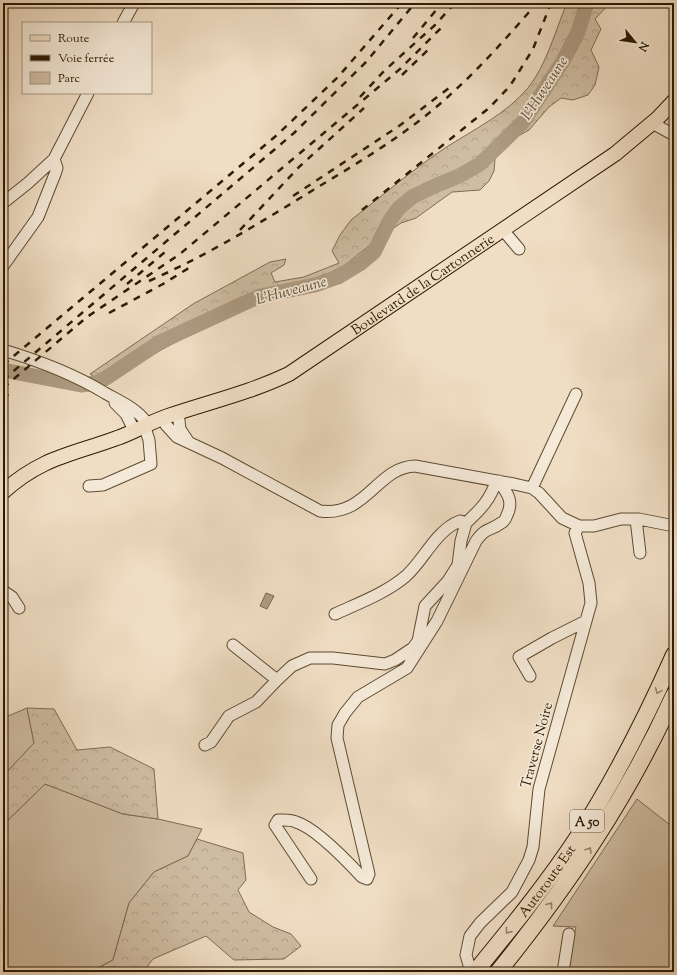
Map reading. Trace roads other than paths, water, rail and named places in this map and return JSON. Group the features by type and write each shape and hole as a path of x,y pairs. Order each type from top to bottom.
{"highway":[{"name":"Autoroute Est","path":"476,972 538,894 578,836 644,722 674,655"},
{"name":"Autoroute Est","path":"498,972 550,906 584,858 621,799 658,731 674,695"}],"main road":[{"name":"Boulevard de la Cartonnerie","path":"3,492 22,476 39,465 78,450 119,438 142,426 178,412 229,398 265,385 289,374 615,154 652,123 674,101"}],"street":[{"path":"124,22 134,3"},
{"path":"3,203 54,159 87,94"},
{"path":"652,123 674,135"},
{"path":"3,266 38,217 55,174 56,168 54,159"},
{"path":"503,230 519,249"},
{"path":"3,350 78,376 102,391 126,403 142,416 142,426 149,440 151,464 103,485 88,486"},
{"path":"532,488 576,394"},
{"path":"178,412 180,429 189,441"},
{"path":"163,418 166,425 177,437 189,441 313,508 324,512 341,510 355,504 396,470 404,466 415,466 532,488 539,493 562,518 579,526 594,526 621,519 636,519 674,526"},
{"path":"205,745 211,742 229,716 256,702 292,666 310,658 333,658 385,664 395,660 413,648 418,641 425,606 448,581 458,565 461,541 466,523 485,505 498,481"},
{"path":"311,879 275,825 278,820 288,820 297,822 306,827 332,849 362,878 367,878 369,874 337,738 338,725 344,713 358,697 407,668 437,621 476,541 482,532 501,523 505,519 511,503 510,497 498,481"},
{"path":"636,519 640,553"},
{"path":"335,614 396,584 408,574 450,527 460,522 466,523"},
{"name":"Traverse Noire","path":"471,972 466,955 467,943 474,930 512,892 529,860 533,847 539,789 584,622 591,603 591,593 575,533 579,526"},
{"path":"3,592 12,598 19,608"},
{"path":"530,676 520,657 552,638 584,622"},
{"path":"233,645 277,680"},
{"path":"563,972 569,934"}],"waterway":[{"name":"L'Huveaune","path":"3,370 81,385 95,383 106,378 160,342 260,296 315,285 338,277 361,263 374,252 389,222 398,209 412,197 459,176 480,164 523,122 563,61 578,32 587,3"}],"railway":[{"path":"3,365 277,135 338,77 402,3"},
{"path":"3,380 294,133 366,62 415,3"},
{"path":"413,38 442,3"},
{"path":"360,97 384,71 435,25 455,3"},
{"path":"149,281 193,260 256,225 353,166 405,131 463,83 496,50 537,3"},
{"path":"362,210 489,108 510,86 533,49 551,3"},
{"path":"3,388 87,317 180,254 400,69 445,24"},
{"path":"402,75 432,46"},
{"path":"293,196 399,126 449,88"},
{"path":"240,230 299,167 364,108"},
{"path":"127,284 165,252"},
{"path":"109,313 163,284 192,266"},
{"path":"3,399 11,392"}]}
